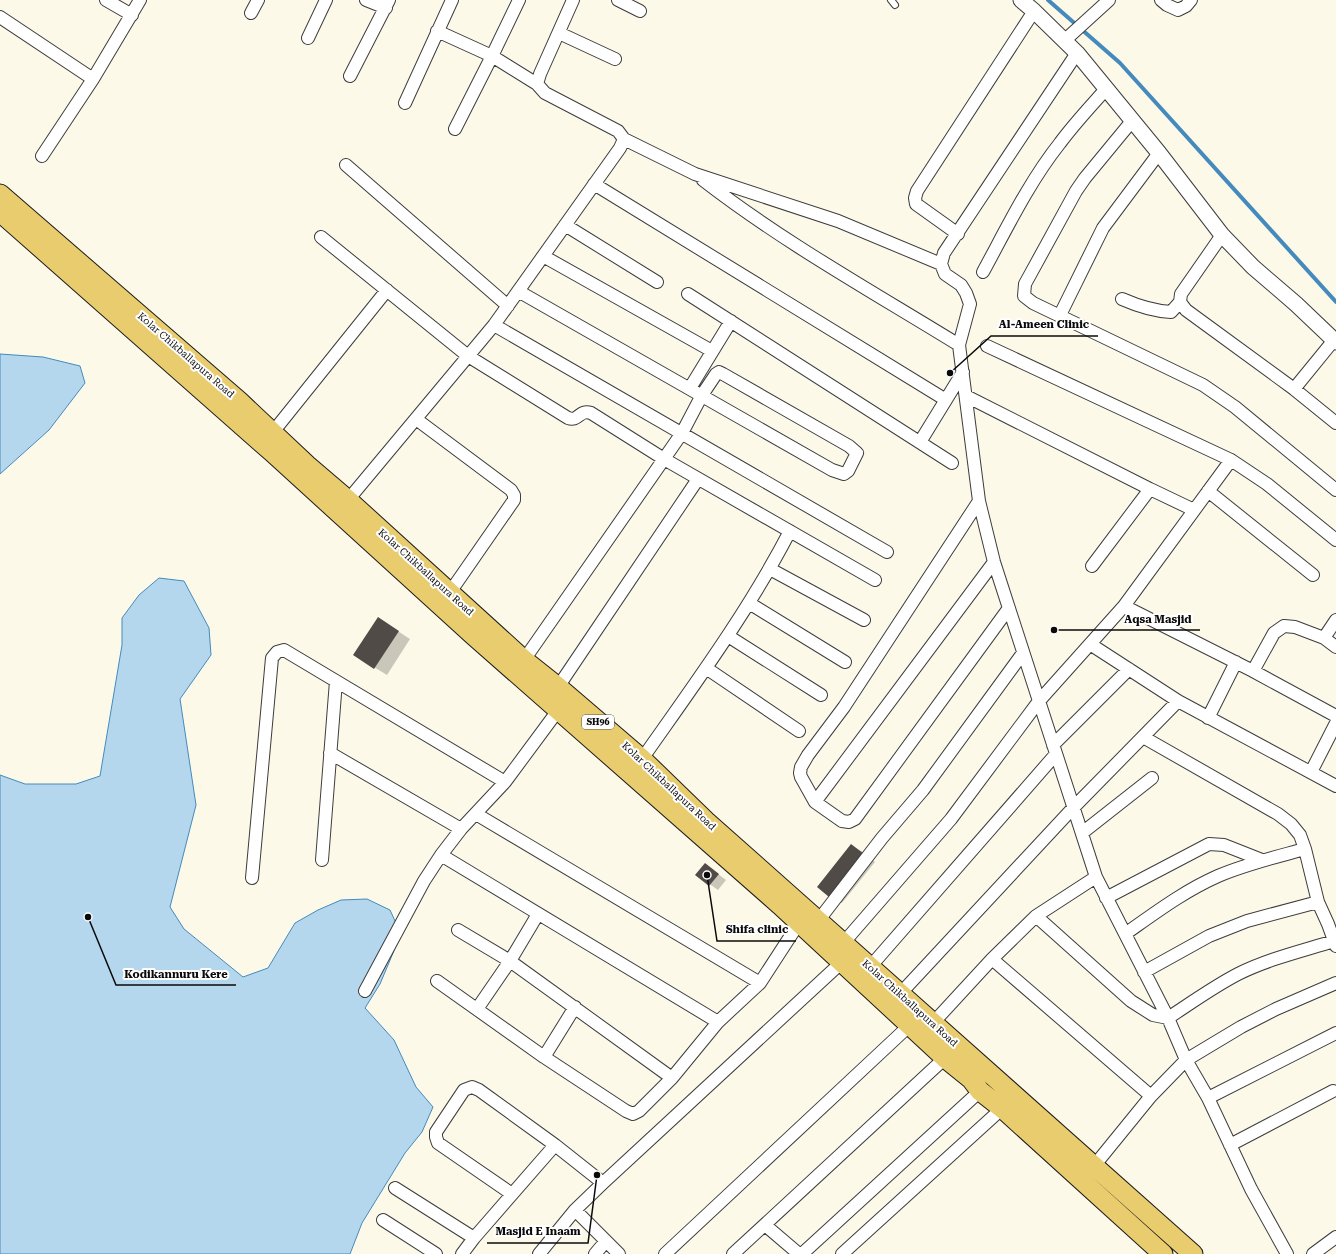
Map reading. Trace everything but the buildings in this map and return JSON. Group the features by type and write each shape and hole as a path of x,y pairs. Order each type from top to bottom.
{"main road":[{"name":"Kolar Chikballapura Road","path":"0,194 239,401 307,465 348,500 446,599 524,660 799,923 839,953 910,1025 945,1058 971,1079 980,1091 1009,1102 1094,1166 1193,1254"},
{"name":"Kolar Chikballapura Road","path":"0,212 273,453 562,698 642,759 706,821 818,921 839,953 870,967 934,1023 1009,1102 1163,1254"}],"street":[{"path":"106,0 132,15"},
{"path":"42,156 93,79 140,0"},
{"path":"251,14 258,0"},
{"path":"308,38 326,0"},
{"path":"350,76 388,4 366,0"},
{"path":"405,103 452,0"},
{"path":"455,129 519,0"},
{"path":"537,84 573,0"},
{"path":"618,0 640,11"},
{"path":"1021,0 1068,37 1077,54 1159,153 1222,235 1253,267 1296,304 1335,341 1294,390"},
{"path":"1068,37 1109,0"},
{"path":"1161,0 1167,5 1178,10 1186,6 1191,0"},
{"path":"958,234 916,204 915,198 917,191 1034,11"},
{"path":"0,17 93,79"},
{"path":"437,31 492,56 537,84 545,93 618,132 624,139 695,174 838,221 941,264 946,274 961,285 970,304 960,345 970,438 979,501 994,562 1073,808 1096,876 1106,898 1168,1018 1186,1060 1208,1098 1251,1189 1287,1254"},
{"path":"559,33 615,59"},
{"path":"941,264 944,253 1077,54"},
{"path":"984,272 1017,208 1036,177 1059,143 1106,89"},
{"path":"1132,121 1076,191 1025,284 1024,296 1033,303 1203,384 1235,406 1336,490"},
{"path":"348,500 494,325 620,148 624,139"},
{"path":"1060,315 1104,228 1159,153"},
{"path":"346,165 508,306"},
{"path":"695,174 739,208 817,258 960,345"},
{"path":"594,184 946,400"},
{"path":"565,225 657,282"},
{"path":"1122,300 1158,312 1171,312 1180,302 1181,294 1222,235"},
{"path":"321,237 468,356 568,418 575,418 582,412 586,411 591,413 698,479 876,580"},
{"path":"543,256 712,351"},
{"path":"273,432 387,290"},
{"path":"518,291 690,388 702,395 832,470 844,474 848,471 857,456 857,453 849,446 719,372 716,374 702,395 682,433 524,660"},
{"path":"688,294 952,463"},
{"path":"1180,302 1186,310 1336,423"},
{"path":"690,388 731,321"},
{"path":"494,325 887,552"},
{"path":"987,346 1231,460 1267,484 1336,540"},
{"path":"920,442 963,372"},
{"path":"966,396 1194,510"},
{"path":"416,419 511,490 514,495 514,500 446,599"},
{"path":"539,1254 575,1210 839,953 951,819 1039,701 1124,606 1231,460"},
{"path":"365,991 424,881 441,855 461,829 505,782 562,698 698,479"},
{"path":"1092,566 1150,489"},
{"path":"1208,491 1313,575"},
{"path":"979,501 849,700 808,755 801,767 801,777 815,802 842,821 849,822 855,819 1009,608"},
{"path":"642,759 728,636 770,569 790,531"},
{"path":"815,802 994,562"},
{"path":"770,569 864,620"},
{"path":"749,603 845,662"},
{"path":"1124,606 1254,671 1336,716"},
{"path":"1324,638 1336,620"},
{"path":"1254,671 1274,633 1284,626 1295,627 1324,638 1336,647"},
{"path":"728,636 821,695"},
{"path":"1090,644 1178,702 1336,786"},
{"path":"252,878 272,658 277,652 284,650 505,782"},
{"path":"818,921 882,838 923,790 1023,653"},
{"path":"1208,718 1236,662"},
{"path":"706,668 799,731"},
{"path":"870,967 1054,749 1129,669"},
{"path":"322,860 336,681"},
{"path":"900,994 1073,808 1178,702"},
{"path":"1311,772 1336,722"},
{"path":"1036,916 1131,1001 1153,1015 1168,1018 1209,990 1239,974 1267,963 1335,943 1332,922 1318,902 1300,835 1291,824 1278,814 1143,737"},
{"path":"330,753 461,829"},
{"path":"1082,833 1152,778"},
{"path":"476,814 760,983"},
{"path":"1106,898 1209,844 1224,845 1262,860"},
{"path":"1124,934 1181,895 1218,876 1262,860 1305,849"},
{"path":"441,855 718,1022"},
{"path":"934,1023 992,959 1036,916 1096,876"},
{"path":"1144,972 1209,936 1247,921 1318,902"},
{"path":"477,1009 510,961 538,914"},
{"path":"437,982 544,1057 626,1111 633,1114 639,1111 672,1078 718,1022 760,983 799,923"},
{"path":"458,930 510,961 672,1078"},
{"path":"992,959 1151,1096"},
{"path":"1094,1166 1151,1096 1186,1060 1241,1027 1276,1009 1336,983"},
{"path":"544,1057 575,1008"},
{"path":"665,1254 910,1025"},
{"path":"1208,1098 1336,1033"},
{"path":"733,1254 945,1058"},
{"path":"512,1194 438,1143 436,1132 464,1090 472,1087 479,1090 555,1145 603,1183"},
{"path":"765,1224 800,1254 980,1091"},
{"path":"1230,1145 1333,1091"},
{"path":"842,1254 1009,1102"},
{"path":"462,1254 474,1238 555,1145"},
{"path":"395,1188 474,1238"},
{"path":"575,1210 619,1254"},
{"path":"383,1220 436,1254"},
{"path":"1313,1254 1336,1237"},
{"path":"595,1254 606,1241"}],"water":[{"path":"0,354 43,357 80,366 85,383 49,430 0,474"},
{"path":"159,578 184,581 209,628 211,655 180,699 196,805 170,907 184,929 243,977 268,968 295,923 318,910 341,900 367,899 390,910 401,934 380,984 365,1008 394,1040 416,1087 433,1107 422,1132 405,1153 362,1223 350,1254 0,1254 0,775 25,784 76,784 100,776 122,645 122,618 139,595"}],"waterway":[{"path":"1048,0 1120,63 1336,302"}],"place":[{"name":"Al-Ameen Clinic","path":"950,373"},
{"name":"Aqsa Masjid","path":"1054,630"},
{"name":"Shifa clinic","path":"707,875"},
{"name":"Kodikannuru Kere","path":"88,917"},
{"name":"Masjid E Inaam","path":"597,1175"}]}
